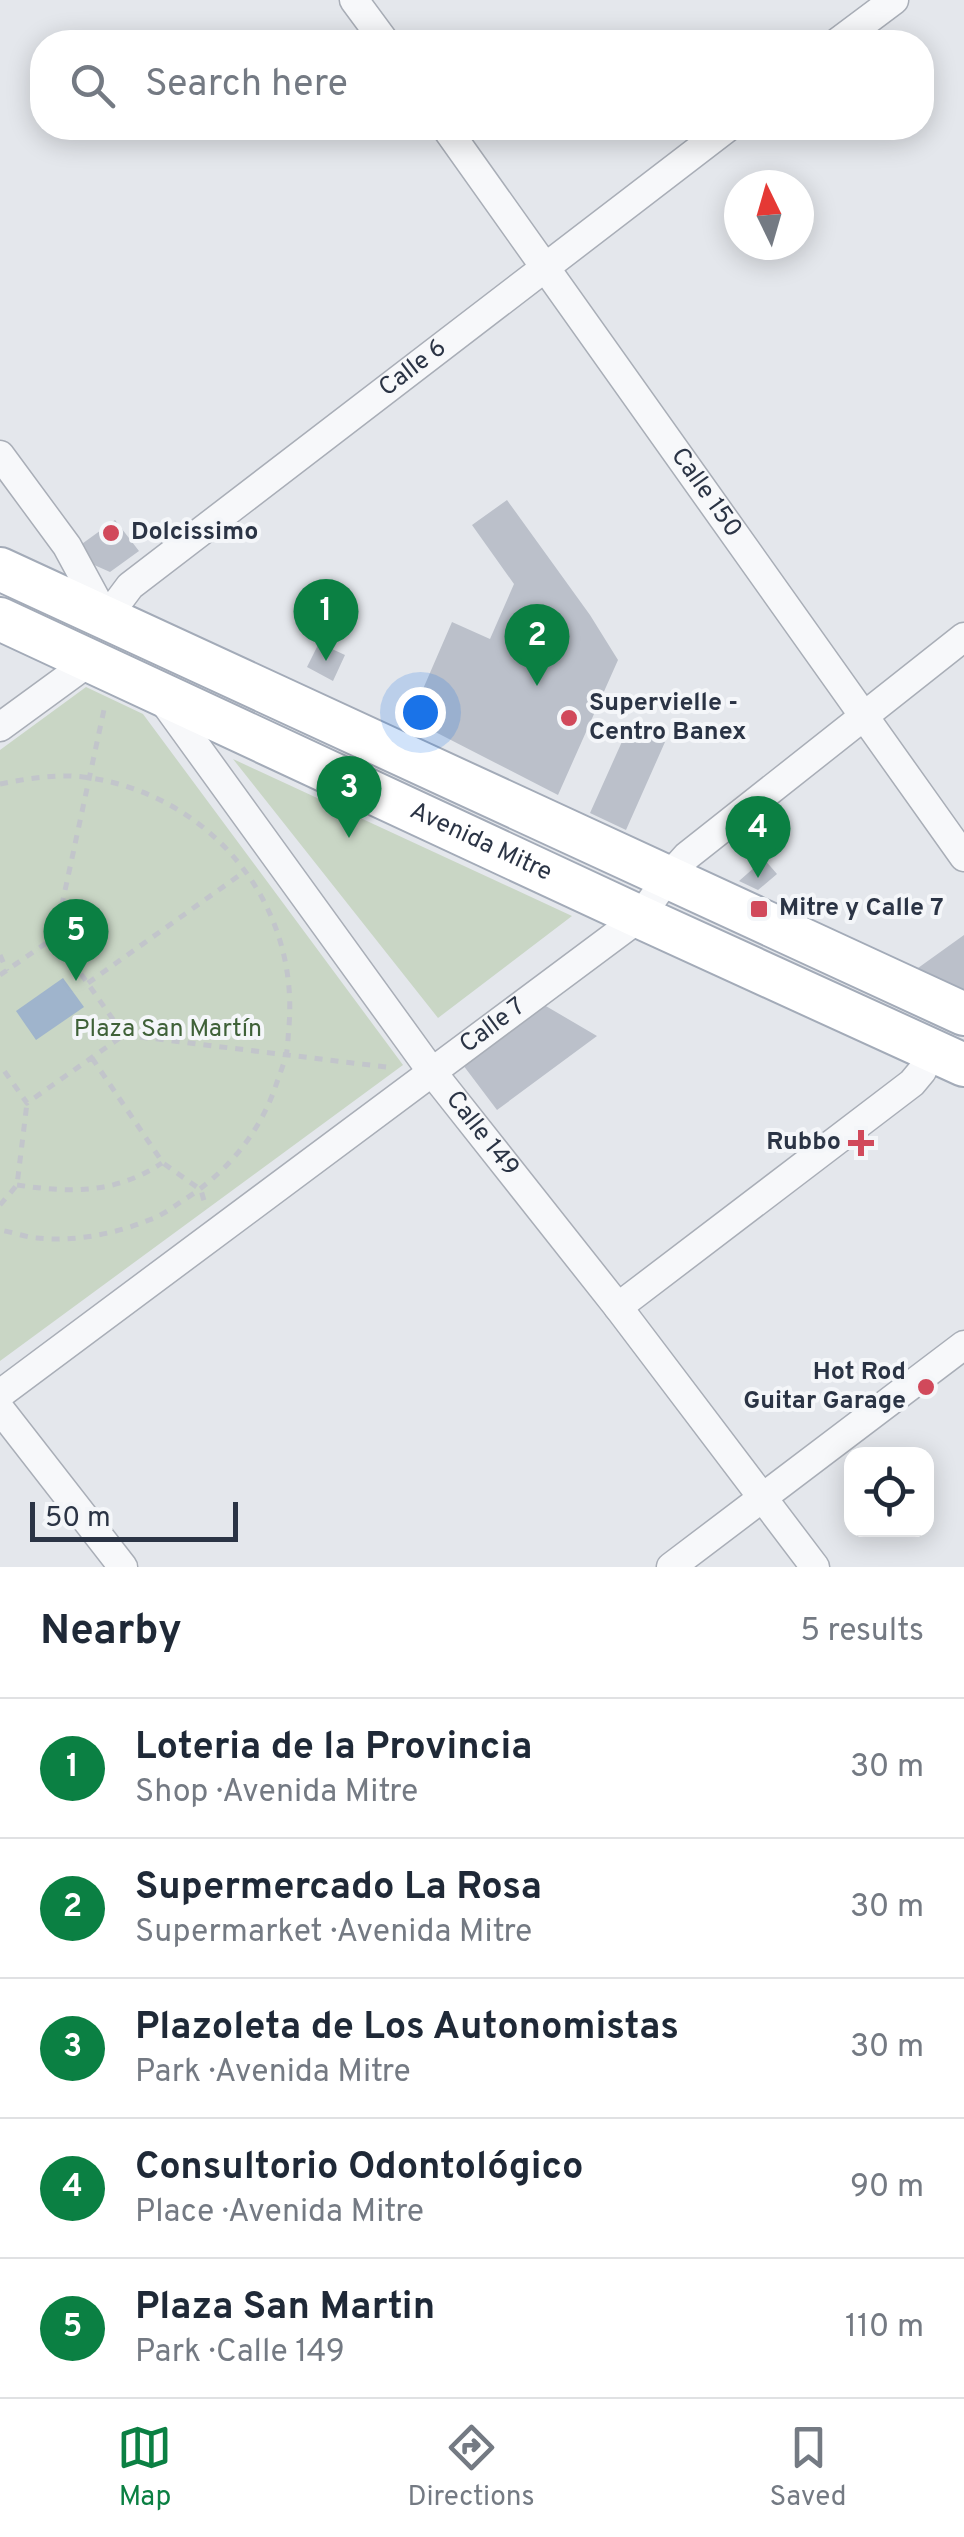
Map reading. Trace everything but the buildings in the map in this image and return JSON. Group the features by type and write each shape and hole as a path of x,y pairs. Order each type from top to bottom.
{"main road":[{"name":"Avenida Mitre","path":"0,570 964,1014"},
{"name":"Avenida Mitre","path":"0,620 948,1058"}],"street":[{"path":"354,0 376,30"},
{"path":"854,30 894,0"},
{"name":"Calle 150","path":"455,140 964,857"},
{"name":"Calle 6","path":"106,618 130,586 712,140"},
{"path":"0,455 67,546 106,618"},
{"name":"Calle 7","path":"0,1394 640,917 686,856 964,637"},
{"path":"0,727 101,667"},
{"name":"Calle 149","path":"158,693 432,1072 816,1567"},
{"path":"618,1307 922,1072 948,1058"},
{"path":"671,1567 964,1345"},
{"path":"0,1409 124,1567"}],"path":[{"path":"0,976 56,937 89,778 101,667"},
{"path":"0,784 36,777 89,778 140,790 188,814 228,848 261,893 283,945 291,1000 286,1055 269,1106 240,1152 201,1190 152,1220 96,1236 38,1238 0,1230"},
{"path":"88,983 245,871"},
{"path":"56,937 124,1035"},
{"path":"0,955 7,971"},
{"path":"27,1103 124,1035 432,1072"},
{"path":"92,1058 163,1163 201,1190 213,1236"},
{"path":"0,1065 27,1103 17,1185 0,1204"},
{"path":"17,1185 58,1191 106,1188 144,1175 163,1163"}],"green space":[{"name":"Plaza San Martín","path":"86,687 143,714 403,1065 0,1361 0,750"},
{"path":"233,759 572,916 438,1018"}],"water":[{"path":"63,978 84,1007 36,1040 16,1011"}],"place":[{"name":"Dolcissimo","path":"111,533"},
{"name":"Loteria de la Provincia","path":"326,661"},
{"name":"Supermercado La Rosa","path":"537,686"},
{"name":"Supervielle - Centro Banex","path":"569,718"},
{"name":"Plazoleta de Los Autonomistas","path":"349,838"},
{"name":"Consultorio Odontológico","path":"758,878"},
{"name":"Mitre y Calle 7","path":"759,909"},
{"name":"Plaza San Martin","path":"76,981"},
{"name":"Rubbo","path":"861,1143"},
{"name":"Hot Rod Guitar Garage","path":"926,1387"}]}
